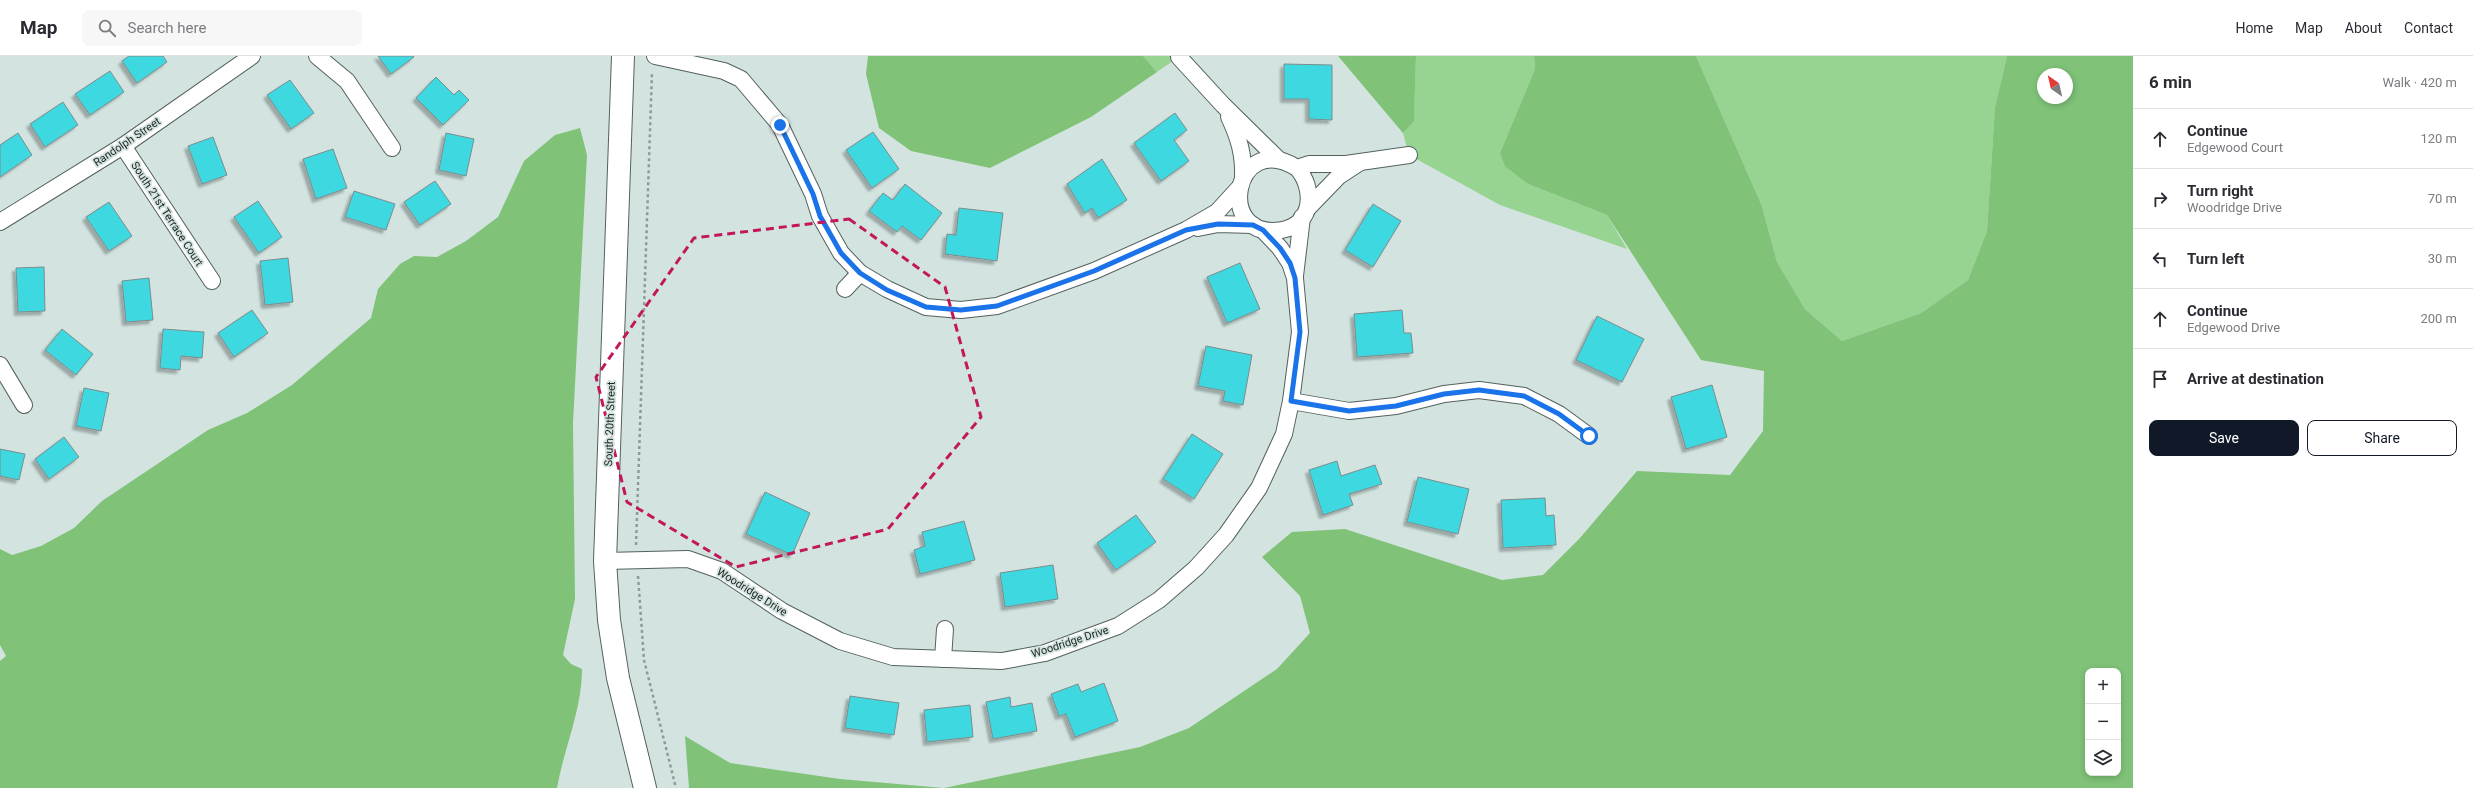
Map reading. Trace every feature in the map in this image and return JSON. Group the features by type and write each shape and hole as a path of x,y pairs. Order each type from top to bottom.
{"main road":[{"name":"South 20th Street","path":"623,56 605,561 609,620 618,678 645,788"}],"street":[{"name":"Randolph Street","path":"0,222 123,146 252,56"},
{"path":"317,56 347,81 392,148"},
{"path":"1179,57 1223,105 1278,159 1297,168 1309,186 1305,212"},
{"path":"654,60 724,70 741,79 780,125 813,194 830,236 841,253 860,273 887,290 926,307 961,310 997,306 1094,271 1186,230 1217,212 1241,183 1249,169 1258,163 1278,159"},
{"path":"1223,105 1238,136 1244,160 1240,208 1258,227"},
{"name":"South 21st Terrace Court","path":"123,146 212,281"},
{"path":"1297,168 1309,164 1362,161 1410,155"},
{"path":"1186,230 1218,224 1258,227 1274,231 1285,230 1305,212 1339,176 1362,161"},
{"name":"Woodridge Drive","path":"1295,278 1305,212"},
{"name":"Woodridge Drive","path":"605,561 688,559 722,571 782,611 840,641 893,657 1002,661 1045,653 1118,626 1159,600 1196,568 1226,535 1259,488 1284,434 1291,401 1300,332 1295,278 1290,263 1280,248 1258,227"},
{"path":"845,289 860,273"},
{"path":"0,365 24,405"},
{"path":"1291,401 1349,411 1396,406 1444,394 1479,390 1524,396 1559,414 1589,436"},
{"path":"943,659 946,629"}],"path":[{"path":"654,60 642,339 637,560 644,660 676,788"}],"highlighted area":[{"path":"849,219 945,287 981,417 888,529 736,567 627,502 596,377 694,238"}],"green space":[{"path":"868,56 1143,56 1157,72 1091,117 990,168 911,151 879,128 866,74"},
{"path":"1143,56 1180,56 1157,72"},
{"path":"1338,56 1416,56 1414,121 1403,133"},
{"path":"1416,56 1534,56 1535,69 1500,153 1528,184 1607,215 1627,249 1500,205 1409,155 1403,133 1414,120"},
{"path":"1534,56 1696,56 1762,206 1777,262 1805,309 1842,341 1921,313 1968,280 1987,231 1995,107 2007,56 2133,56 2133,788 944,788 1140,747 1189,728 1277,669 1310,633 1300,596 1262,557 1292,532 1345,529 1502,580 1543,575 1580,538 1637,471 1730,475 1763,431 1764,371 1701,360 1607,215 1528,184 1505,166 1500,153 1535,69"},
{"path":"1696,56 2007,56 1995,107 1987,231 1968,280 1921,313 1842,341 1805,309 1777,262 1762,206"},
{"path":"580,128 587,155 573,423 575,599 563,655 571,664 582,669 576,714 557,788 0,788 0,661 6,656 0,645 0,549 12,555 41,546 74,528 102,501 208,430 247,413 292,385 371,318 378,289 400,264 414,256 437,257 466,241 498,217 524,161 555,135"},
{"path":"685,736 730,763 840,779 944,788 689,788"}],"building":[{"path":"129,56 163,56 167,62 137,83 122,61"},
{"path":"378,56 413,56 414,57 391,74"},
{"path":"1284,64 1332,65 1332,120 1309,119 1309,99 1284,99"},
{"path":"110,71 124,92 90,115 75,94"},
{"path":"436,77 454,95 459,90 469,100 443,125 416,98"},
{"path":"290,80 314,113 291,129 267,95"},
{"path":"63,102 78,125 45,147 30,124"},
{"path":"1175,113 1187,130 1174,140 1189,161 1161,181 1134,143"},
{"path":"873,132 899,169 872,188 846,150"},
{"path":"18,133 32,155 0,177 0,145"},
{"path":"446,133 474,139 466,176 439,170"},
{"path":"213,137 227,175 202,184 188,146"},
{"path":"333,149 347,188 316,199 303,159"},
{"path":"1102,159 1127,200 1098,218 1092,208 1085,213 1067,184"},
{"path":"435,181 451,204 420,225 404,202"},
{"path":"905,184 942,213 921,240 902,226 897,232 869,211 883,193 893,200"},
{"path":"354,191 395,204 386,230 345,217"},
{"path":"258,201 282,237 259,253 234,217"},
{"path":"109,202 132,236 109,251 86,217"},
{"path":"1373,204 1401,221 1373,267 1345,250"},
{"path":"959,208 1003,213 997,261 945,254 947,234 956,235"},
{"path":"288,258 293,302 265,305 260,261"},
{"path":"1240,263 1260,309 1227,323 1207,277"},
{"path":"44,267 45,311 18,312 16,268"},
{"path":"149,278 153,320 126,322 122,281"},
{"path":"252,310 268,333 234,357 218,333"},
{"path":"1402,310 1404,333 1411,333 1413,353 1357,357 1354,314"},
{"path":"1597,316 1644,339 1622,382 1576,360"},
{"path":"62,329 93,354 76,375 45,350"},
{"path":"163,329 204,332 202,358 181,356 180,370 160,368"},
{"path":"1206,346 1252,355 1243,405 1223,401 1225,391 1198,386"},
{"path":"1712,385 1727,437 1686,449 1671,397"},
{"path":"84,388 109,393 101,431 76,426"},
{"path":"1192,434 1223,454 1194,499 1163,479"},
{"path":"64,437 79,457 49,479 35,459"},
{"path":"0,449 25,454 19,480 0,476"},
{"path":"1337,461 1341,476 1375,465 1382,484 1349,494 1353,505 1323,515 1309,470"},
{"path":"1418,477 1469,489 1458,534 1407,522"},
{"path":"765,492 810,513 792,555 746,534"},
{"path":"1545,498 1546,516 1554,515 1556,545 1503,548 1501,500"},
{"path":"1136,515 1156,542 1116,570 1097,543"},
{"path":"964,521 975,560 920,574 914,550 925,546 922,532"},
{"path":"1053,565 1058,599 1005,607 1000,573"},
{"path":"1104,683 1118,721 1075,737 1066,714 1059,716 1051,694 1078,684 1081,692"},
{"path":"850,696 899,703 894,735 845,728"},
{"path":"1010,697 1011,707 1032,703 1037,731 993,739 986,702"},
{"path":"970,705 973,737 927,742 924,710"}],"route":[{"path":"780,125 813,194 820,216 841,253 860,273 887,290 926,307 961,310 997,306 1094,271 1186,230 1218,224 1253,225 1263,230 1280,248 1290,263 1295,278 1300,332 1291,401 1349,411 1396,406 1444,394 1479,390 1524,396 1559,414 1589,436"}]}
